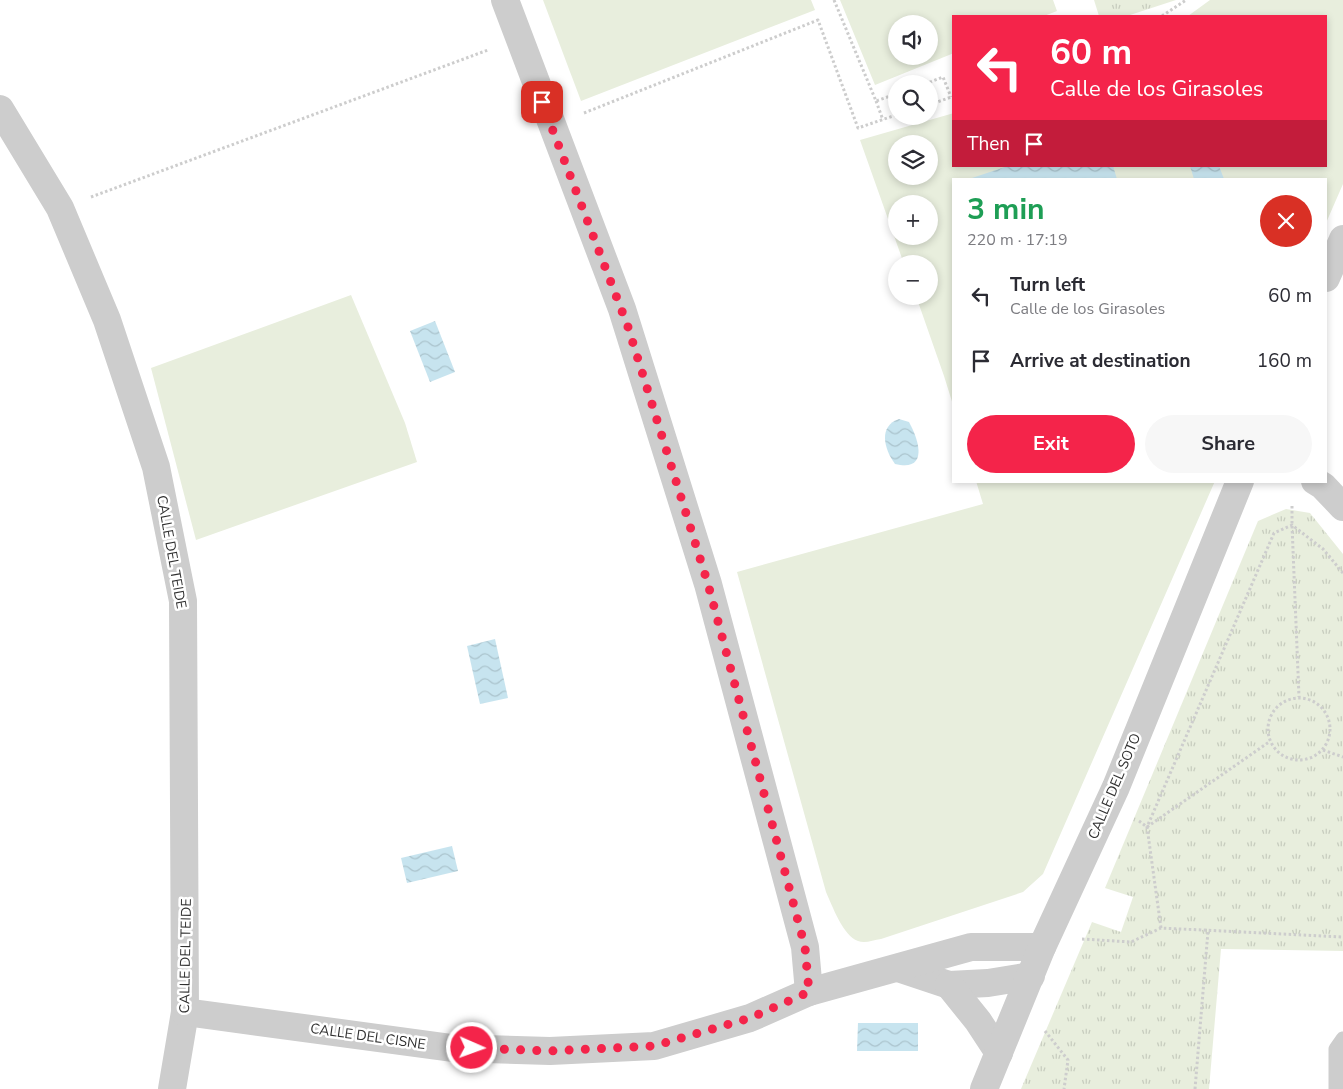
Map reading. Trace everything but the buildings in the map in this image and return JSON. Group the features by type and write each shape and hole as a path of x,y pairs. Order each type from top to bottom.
{"street":[{"path":"505,0 622,309 705,575 805,947 809,992"},
{"name":"CALLE DEL TEIDE","path":"0,109 60,208 108,320 156,467 183,601 185,1012 172,1089"},
{"path":"1327,276 1343,239"},
{"name":"CALLE DEL SOTO","path":"984,1089 1042,947 1116,786 1239,483"},
{"path":"1318,483 1343,507"},
{"name":"CALLE DEL CISNE","path":"185,1012 452,1048 550,1051 654,1046 750,1018 809,992 971,947 1042,947"},
{"path":"898,968 949,985 988,983 1031,976"},
{"path":"949,985 978,1021 999,1053"}],"lane":[{"path":"1336,1089 1336,1049 1343,1039"}],"path":[{"path":"834,0 883,120"},
{"path":"1164,15 1186,0"},
{"path":"579,115 818,20 858,128 888,118"},
{"path":"85,199 490,50"},
{"path":"938,79 943,77 952,97 938,102"},
{"path":"876,101 888,97"},
{"path":"1292,502 1299,697"},
{"path":"1292,525 1323,549 1343,573"},
{"path":"1161,928 1147,827 1274,532 1292,525"},
{"path":"1299,697 1313,700 1324,710 1330,722 1330,737 1323,750 1310,759 1294,761 1279,755 1269,742 1267,727 1272,712 1284,701 1299,697"},
{"path":"1147,827 1269,742"},
{"path":"1323,750 1343,757"},
{"path":"1134,818 1147,827"},
{"path":"1072,938 1131,942 1161,928 1343,937"},
{"path":"1195,1089 1208,930"},
{"path":"1043,1029 1068,1060 1064,1089"}],"green space":[{"path":"543,0 811,0 815,10 581,101"},
{"path":"840,0 1053,0 1057,11 1047,15 952,15 952,54 938,59 938,15 888,15 888,65 924,65 900,75 888,75 888,80 875,85"},
{"path":"1094,0 1176,0 1130,15 1099,15"},
{"path":"1210,0 1343,0 1343,184 1327,221 1327,178 952,178 952,402 919,305 938,305 938,255 901,255 897,245 938,245 938,195 888,195 888,219 860,140 912,125 938,125 938,118 952,114 952,167 1327,167 1327,15 1189,15"},
{"path":"351,295 405,423 417,462 196,540 151,368"},
{"path":"977,483 1214,483 1043,874 1023,892 881,939 861,942 853,938 843,927 826,892 737,572 983,504"},
{"path":"1286,509 1310,513 1343,554 1343,951 1221,949 1209,1089 1021,1089 1092,922 1121,932 1133,897 1105,888 1258,521"}],"water":[{"path":"1005,167 1113,167 1117,178 972,178"},
{"path":"1190,167 1219,167 1224,178 1194,178"},
{"path":"435,321 455,372 430,382 410,331"},
{"path":"899,419 909,422 918,445 919,453 917,459 913,463 906,465 895,464 886,445 885,438 888,427 892,422"},
{"path":"495,639 508,698 480,704 467,646"},
{"path":"452,846 458,871 407,883 401,858"},
{"path":"858,1023 918,1023 918,1051 857,1051"}],"route":[{"path":"472,1048 550,1051 654,1046 750,1018 809,992 805,947 708,584 622,309 542,102"}]}
